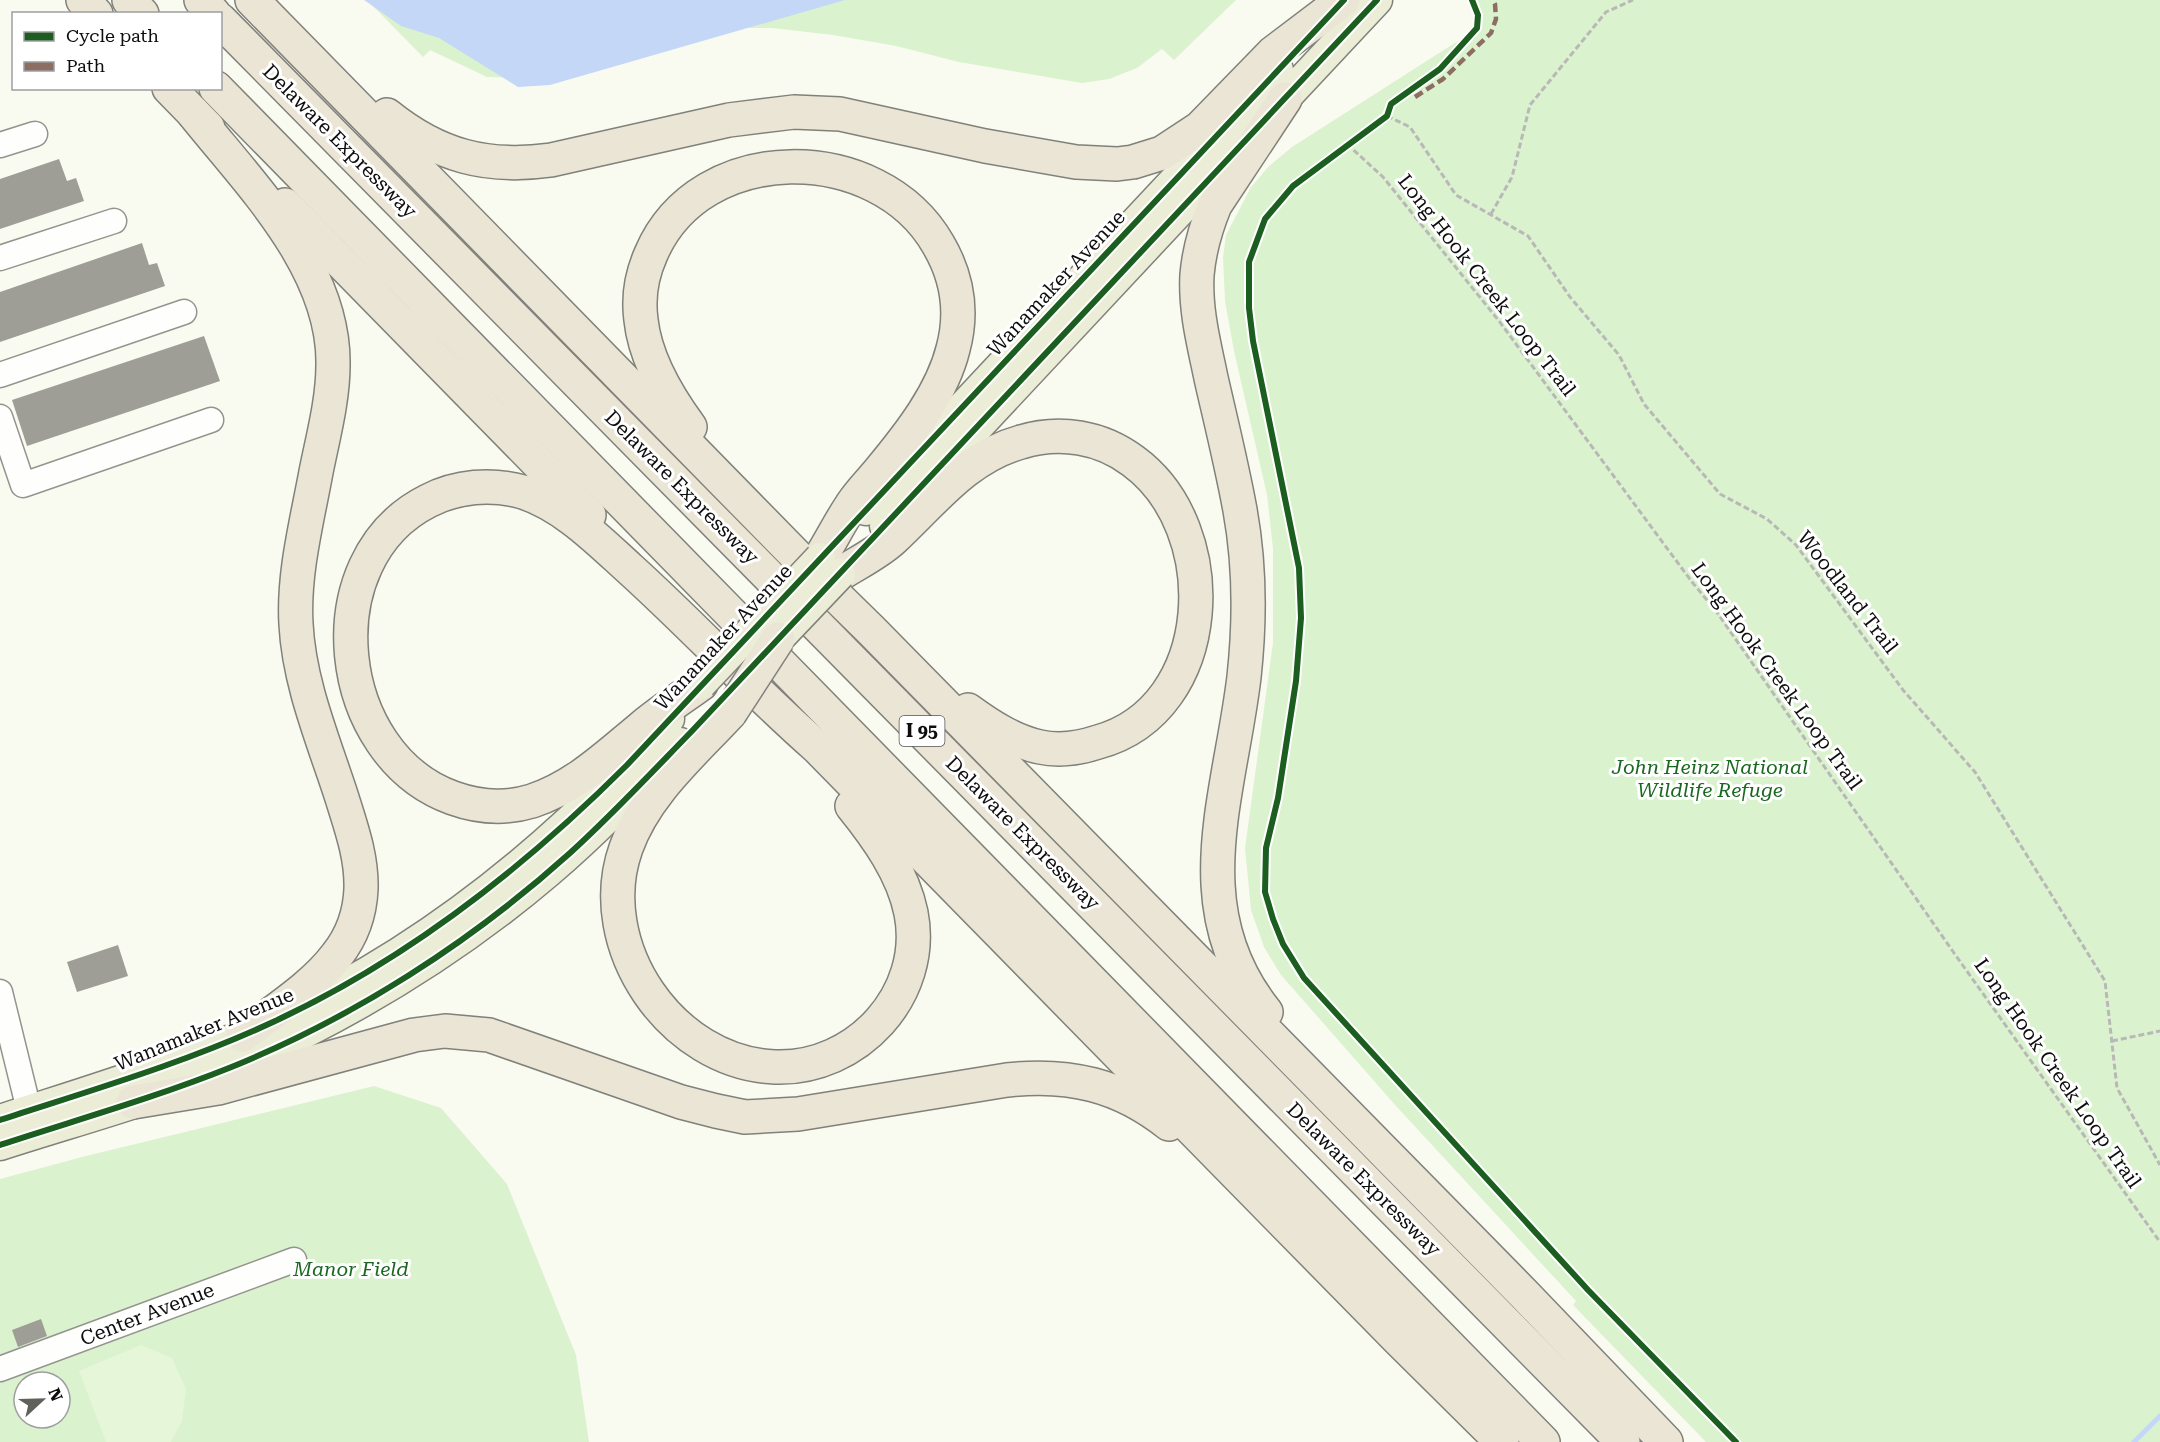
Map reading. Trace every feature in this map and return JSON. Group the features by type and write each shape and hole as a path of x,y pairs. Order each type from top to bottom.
{"highway":[{"path":"83,0 94,12"},
{"path":"129,0 140,12"},
{"path":"201,0 212,12"},
{"path":"252,0 1666,1442"},
{"path":"297,45 416,136 454,154 482,161 510,164 551,160 737,118 794,112 840,114 1023,154 1076,162 1117,164 1133,162 1162,153 1189,137 1209,120 1273,53 1343,0"},
{"name":"Delaware Expressway","path":"222,22 1623,1442"},
{"path":"171,90 602,528 671,606"},
{"name":"I 95","path":"218,90 1543,1442"},
{"path":"1285,99 1215,205 1208,224 1197,276 1200,324 1240,511 1248,581 1247,645 1218,845 1216,884 1225,936 1240,973 1275,1024 1324,1077 1353,1121"},
{"path":"194,114 266,204 302,256 322,297 333,346 330,395 299,569 296,623 303,673 356,843 361,873 360,904 351,933 327,967 243,1035"},
{"path":"752,510 688,425 657,368 644,336 641,321 641,291 644,274 655,244 672,218 694,198 714,187 749,172 766,168 800,166 837,171 873,184 905,205 921,220 934,237 950,266 955,283 958,315 953,348 942,380 904,439 855,499 830,566"},
{"path":"830,566 891,541 944,487 970,467 996,452 1022,441 1062,436 1092,440 1109,446 1141,467 1168,498 1186,534 1196,572 1196,608 1190,644 1176,677 1161,702 1139,722 1116,736 1092,744 1052,748 1010,737 966,709 870,630"},
{"path":"717,699 641,728 603,761 563,787 529,802 492,807 469,804 447,796 424,783 403,766 385,746 370,722 359,697 352,670 350,639 353,608 372,555 388,532 414,509 434,498 459,490 486,486 510,489 537,498 583,527 671,606 825,756 1502,1442"},
{"path":"777,711 814,762 860,816 883,849 903,886 910,909 913,932 912,956 905,980 895,1002 881,1022 842,1052 817,1062 790,1067 753,1065 727,1056 701,1043 676,1024 656,1003 639,979 620,921 618,888 623,859 634,831 717,699 778,639"},
{"path":"133,1102 218,1088 397,1039 445,1031 489,1035 681,1102 745,1117 798,1114 1007,1080 1057,1078 1088,1083 1119,1093 1151,1110 1253,1190"}],"main road":[{"name":"Wanamaker Avenue","path":"0,1145 133,1102 231,1067 290,1040 378,993 464,938 521,895 570,853 628,797 717,699 830,566 1343,0"},
{"name":"Wanamaker Avenue","path":"778,639 830,566 1285,99 1377,0"},
{"name":"Wanamaker Avenue","path":"0,1120 151,1071 243,1035 375,968 504,878 553,837 627,765 717,699"}],"street":[{"path":"0,146 35,134"},
{"path":"0,258 114,221"},
{"path":"0,375 184,312"},
{"path":"0,417 23,485 211,420"},
{"path":"0,992 29,1110"},
{"name":"Center Avenue","path":"0,1370 294,1260"}],"path":[{"path":"1491,214 1512,177 1530,105 1606,12 1633,0"},
{"path":"2111,1041 2160,1031"}],"green space":[{"path":"367,0 1236,0 1174,60 1162,49 1137,68 1109,79 1082,83 959,62 896,46 833,35 772,28 724,28 534,78 487,77 430,50 423,57"},
{"name":"John Heinz National Wildlife Refuge","path":"1467,0 2160,0 2160,1442 1706,1442 1573,1305 1576,1301 1396,1106 1281,975 1264,947 1251,910 1245,848 1273,643 1273,549 1267,495 1225,301 1223,258 1226,235 1251,187 1269,166 1292,147 1461,39 1472,25 1474,16"},
{"name":"Manor Field","path":"374,1086 441,1108 507,1184 576,1355 589,1442 0,1442 0,1179"},
{"path":"141,1345 172,1358 186,1389 182,1421 171,1442 106,1442 79,1371"}],"water":[{"path":"364,0 845,0 550,85 518,87 439,38 401,26"}],"building":[{"path":"59,159 67,181 76,178 84,201 0,229 0,179"},
{"path":"142,243 149,265 157,263 165,286 0,342 0,292"},
{"path":"204,336 220,381 27,446 12,400"},
{"path":"118,945 128,976 77,992 67,962"},
{"path":"41,1319 47,1336 18,1347 12,1330"}],"waterway":[{"path":"2134,1442 2160,1416"}],"marked path":[{"path":"1415,97 1443,79 1491,33 1496,19 1493,0"}],"cycle path":[{"path":"0,1120 172,1063 273,1022 370,970 416,941 505,876 627,765 1344,0"},
{"path":"0,1145 229,1068 321,1026 408,976 492,918 532,886 601,824 692,731 1377,0"},
{"path":"1472,0 1478,15 1477,28 1440,69 1391,104 1387,116 1293,186 1265,219 1249,262 1249,308 1253,341 1299,568 1301,618 1296,681 1278,798 1266,848 1265,892 1283,944 1304,978 1588,1290 1736,1442"}]}
